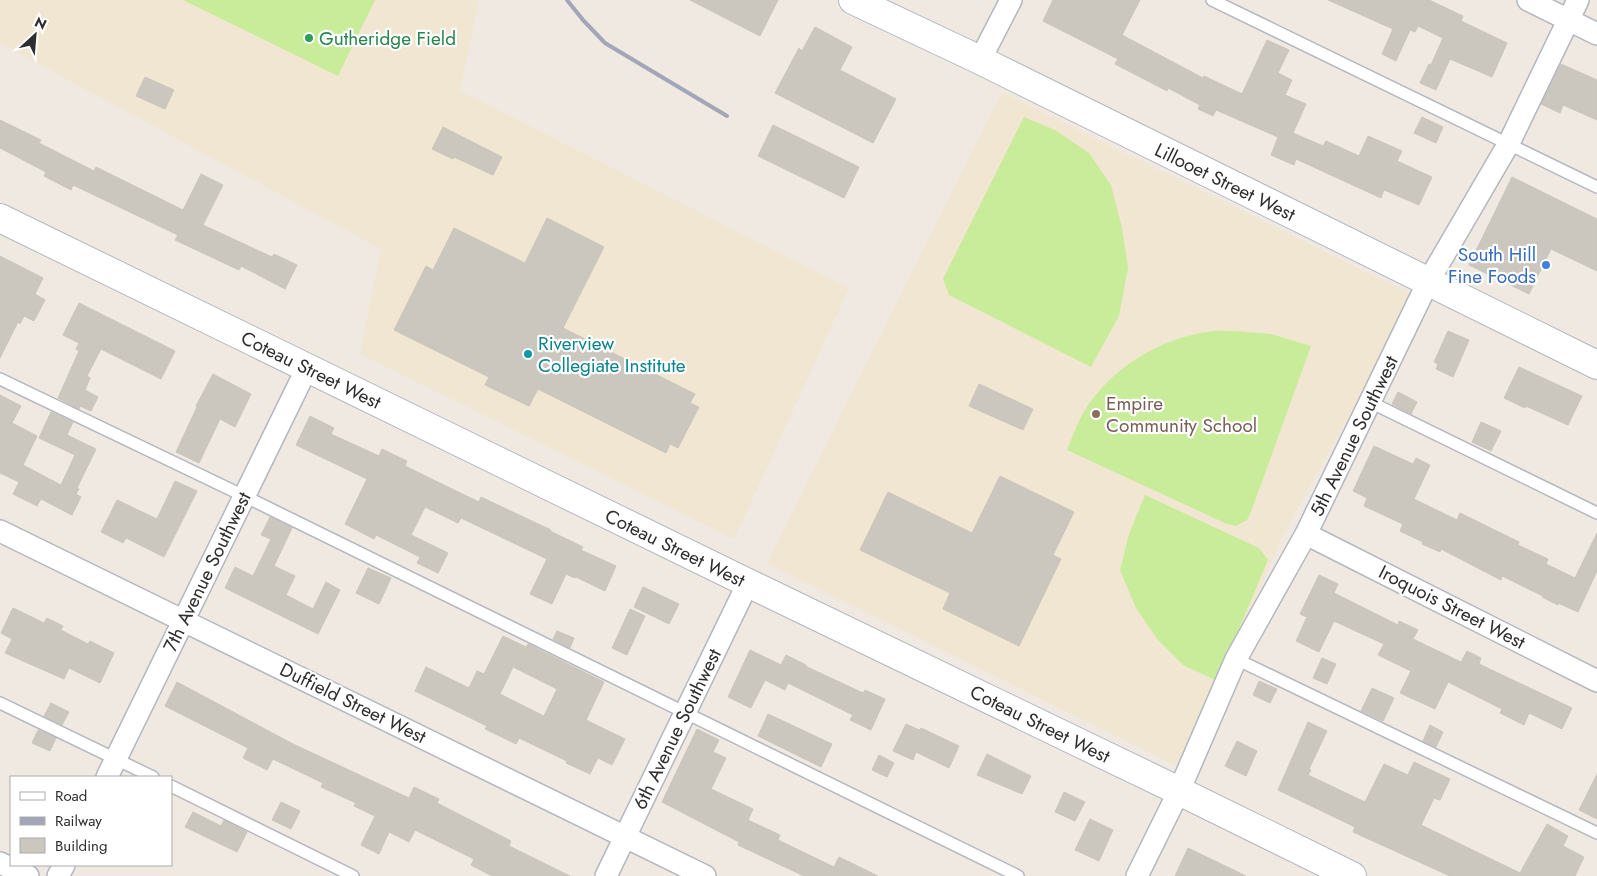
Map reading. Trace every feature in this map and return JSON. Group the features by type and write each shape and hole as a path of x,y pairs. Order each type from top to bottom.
{"street":[{"name":"Lillooet Street West","path":"852,0 980,60 1597,366"},
{"path":"980,60 1011,0"},
{"path":"1528,0 1597,34"},
{"name":"5th Avenue Southwest","path":"1137,876 1180,791 1236,658 1306,534 1428,282 1509,143 1578,0"},
{"name":"Coteau Street West","path":"0,218 1352,876"},
{"name":"7th Avenue Southwest","path":"111,768 308,368"},
{"name":"Duffield Street West","path":"0,531 705,876"},
{"name":"Iroquois Street West","path":"1306,534 1597,681"},
{"name":"6th Avenue Southwest","path":"606,876 748,583"},
{"path":"0,862 28,876"}],"lane":[{"path":"1212,0 1597,187"},
{"path":"0,379 244,496 1018,876"},
{"path":"1370,402 1597,513"},
{"path":"1236,658 1597,834"},
{"path":"0,703 111,768 148,776"},
{"path":"172,786 353,876"}],"shaded area":[{"path":"0,0 479,0 460,91 849,288 734,539 360,354 381,249 0,43"},
{"name":"Empire Community School","path":"1002,92 1415,297 1285,531 1181,768 767,563"}],"green space":[{"name":"Gutheridge Field","path":"183,0 375,0 338,76"},
{"path":"1024,117 1055,130 1089,153 1111,185 1122,228 1128,268 1119,316 1091,367 949,295 943,279"},
{"path":"1210,331 1271,334 1311,346 1247,520 1236,526 1227,524 1067,450 1087,406 1114,376 1142,355 1157,347 1190,335"},
{"path":"1145,495 1259,548 1268,560 1217,681 1183,665 1158,640 1136,608 1120,570 1129,534"}],"building":[{"path":"690,0 778,0 760,36"},
{"path":"1053,0 1140,0 1122,35 1203,78 1204,76 1242,94 1267,40 1289,50 1278,73 1292,80 1285,95 1306,104 1293,133 1323,146 1326,141 1359,156 1368,136 1402,151 1397,161 1432,177 1419,205 1384,190 1381,198 1296,159 1294,165 1271,155 1278,137 1216,110 1213,116 1198,109 1200,105 1168,88 1167,91 1115,64 1118,59 1043,21"},
{"path":"1328,0 1429,0 1463,16 1461,21 1507,43 1492,77 1450,59 1436,90 1420,83 1429,64 1431,65 1443,38 1418,26 1415,32 1410,30 1396,61 1382,54 1393,29"},
{"path":"815,27 852,47 840,70 896,99 873,143 775,93 799,48 802,51"},
{"path":"1561,64 1597,80 1597,120 1563,105 1560,113 1541,104"},
{"path":"145,77 174,90 165,109 136,96"},
{"path":"1422,117 1443,127 1436,143 1414,133"},
{"path":"0,120 41,140 39,143 94,171 96,167 183,210 201,174 223,185 203,225 272,257 274,254 297,265 285,289 241,266 239,270 175,240 178,235 73,185 71,190 44,176 46,172 0,148"},
{"path":"773,125 859,167 844,198 758,156"},
{"path":"443,127 502,157 493,175 432,149"},
{"path":"1512,177 1597,219 1597,271 1551,249 1529,294 1469,265"},
{"name":"Riverview Collegiate Institute","path":"547,218 604,247 563,328 695,394 690,403 699,407 678,448 670,444 666,453 538,389 529,406 485,385 489,377 394,330 426,266 433,270 454,228 525,263"},
{"path":"0,256 43,278 35,294 45,300 34,321 24,316 20,324 18,322 0,358"},
{"path":"79,303 175,351 161,379 101,349 87,376 90,378 85,390 98,397 91,411 80,406 79,409 58,398 79,351 76,349 79,343 63,335"},
{"path":"1448,331 1469,340 1453,377 1436,369 1438,364 1434,362"},
{"path":"1519,367 1582,396 1568,425 1504,398"},
{"path":"213,374 251,394 235,427 220,419 199,463 176,452 196,406"},
{"path":"979,384 1033,409 1023,430 969,406"},
{"path":"1398,392 1417,402 1411,414 1392,404"},
{"path":"0,395 21,406 12,423 37,436 23,465 61,485 75,455 39,438 51,412 73,422 67,435 96,449 77,488 79,489 76,494 81,497 72,515 41,499 37,506 13,494 19,482 0,473"},
{"path":"310,416 334,428 331,434 379,456 382,449 407,461 405,466 479,502 481,497 551,530 583,547 581,550 616,566 605,591 566,574 552,604 530,594 547,559 461,518 458,523 425,507 411,535 448,553 438,573 417,563 420,557 376,535 374,539 345,524 367,479 296,445"},
{"path":"1481,422 1501,431 1491,451 1472,442"},
{"path":"1374,446 1413,464 1416,458 1430,465 1414,499 1457,520 1460,513 1519,542 1518,545 1548,559 1546,564 1575,578 1597,533 1597,571 1578,612 1558,603 1558,605 1502,576 1501,580 1441,549 1440,552 1422,544 1423,542 1400,531 1403,524 1364,506 1367,498 1353,491"},
{"path":"1000,476 1074,512 1053,555 1061,559 1019,646 943,609 950,593 860,550 888,492 972,533"},
{"path":"175,481 197,491 164,557 126,538 123,543 101,532 117,500 157,519"},
{"path":"270,517 292,528 274,566 295,576 286,595 313,609 326,582 340,590 318,634 225,588 235,567 253,576 271,539 261,535"},
{"path":"368,568 391,578 379,604 356,593"},
{"path":"1319,575 1338,584 1334,593 1398,625 1399,621 1418,630 1413,639 1461,662 1467,651 1481,658 1479,664 1572,708 1562,729 1529,713 1524,725 1500,713 1502,709 1448,682 1435,709 1400,693 1411,671 1378,655 1384,644 1334,621 1319,652 1296,641 1307,617 1300,614"},
{"path":"643,587 679,604 669,624 634,607"},
{"path":"13,608 44,623 47,618 63,626 61,630 88,644 90,641 114,653 100,683 69,668 64,679 5,653 12,639 1,633"},
{"path":"630,609 645,616 627,655 612,648"},
{"path":"557,631 574,638 570,648 553,639"},
{"path":"503,636 526,647 528,644 604,682 586,720 625,739 612,765 598,758 590,774 519,738 516,744 485,729 487,726 415,691 426,667 469,688 477,671 484,674","holes":["513,667 557,689 544,716 500,694"]},
{"path":"750,650 781,665 786,655 863,693 865,690 885,699 871,730 850,720 853,715 788,683 785,690 765,680 751,708 728,697"},
{"path":"1322,658 1336,664 1327,684 1313,678"},
{"path":"1259,681 1277,689 1270,703 1253,695"},
{"path":"177,682 293,744 409,798 414,787 439,799 437,803 511,841 509,846 570,876 492,876 471,865 474,859 415,830 409,842 389,832 379,854 361,845 375,816 354,806 356,803 321,787 323,783 273,759 267,770 243,758 248,748 165,706"},
{"path":"1372,688 1394,698 1383,721 1361,711"},
{"path":"51,703 69,712 62,725 44,716"},
{"path":"768,714 832,744 821,767 758,736"},
{"path":"1308,722 1327,731 1308,775 1365,802 1384,764 1408,775 1414,762 1450,779 1440,800 1434,798 1421,825 1520,873 1547,824 1568,836 1563,846 1584,857 1575,876 1450,876 1353,832 1355,827 1278,790"},
{"path":"906,724 919,730 921,728 959,746 949,768 916,752 913,760 893,751"},
{"path":"1430,725 1443,732 1436,747 1423,741"},
{"path":"697,729 719,740 713,752 726,758 711,789 753,809 748,820 780,835 778,840 834,867 839,857 878,876 804,876 738,845 739,842 662,802"},
{"path":"38,730 56,738 50,751 32,743"},
{"path":"1237,741 1257,751 1246,776 1225,766"},
{"path":"987,754 1031,776 1022,794 977,775"},
{"path":"879,755 894,763 887,777 872,770"},
{"path":"1597,774 1597,819 1579,810"},
{"path":"1064,792 1085,802 1075,821 1055,812"},
{"path":"281,802 300,811 291,829 272,820"},
{"path":"193,812 221,826 224,820 247,832 237,852 185,827"},
{"path":"1090,819 1113,830 1099,861 1075,850"},
{"path":"1188,848 1246,876 1175,876"}],"railway":[{"path":"567,0 605,43 727,116"}],"place":[{"name":"Gutheridge Field","path":"309,38"},
{"name":"South Hill Fine Foods","path":"1546,265"},
{"name":"Riverview Collegiate Institute","path":"528,354"},
{"name":"Empire Community School","path":"1096,414"}]}
